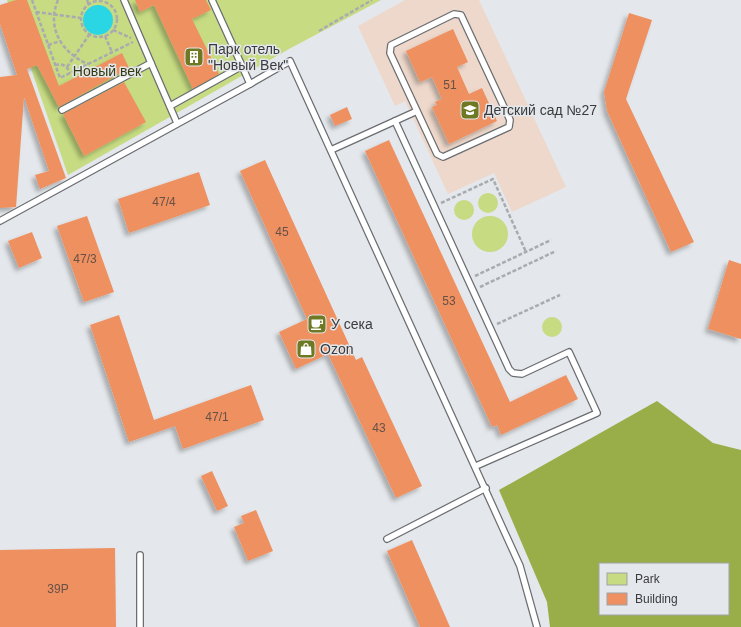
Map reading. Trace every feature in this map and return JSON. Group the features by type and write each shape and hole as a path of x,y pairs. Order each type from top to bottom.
{"lane":[{"path":"124,0 177,123"},
{"path":"212,0 250,84"},
{"path":"454,14 461,15 510,124 507,128 443,157 437,154 417,111 390,53 391,44 454,14"},
{"path":"0,221 290,61 486,488 520,566 537,627"},
{"path":"62,110 151,63"},
{"path":"170,106 242,66"},
{"path":"331,150 417,111"},
{"path":"394,121 509,369 513,373 522,374 569,352 597,413 476,466"},
{"path":"387,539 486,488"},
{"path":"140,554 140,627"}],"path":[{"path":"32,0 60,78 136,40 113,30"},
{"path":"58,0 55,14 55,25 60,41 74,57 88,64"},
{"path":"87,0 89,5"},
{"path":"319,31 372,0"},
{"path":"100,1 112,6 116,18 113,30 105,36 101,37 89,34 83,28 81,18 82,13 89,5 93,2 100,1"},
{"path":"36,12 81,18"},
{"path":"67,67 89,34"},
{"path":"105,36 112,52"},
{"path":"48,44 60,41"},
{"path":"55,65 63,65 67,67 70,73"},
{"path":"434,206 493,179 526,252"},
{"path":"468,279 551,240"},
{"path":"473,290 556,251"},
{"path":"496,324 560,295"}],"shaded area":[{"name":"Детский сад №27","path":"405,0 479,0 566,187 512,212 494,173 448,194 405,101 395,106 358,26"}],"green space":[{"name":"Новый век","path":"7,0 381,0 289,49 68,175"},
{"path":"484,193 492,193 498,199 498,207 492,213 484,213 478,207 478,199"},
{"path":"460,200 468,200 474,206 474,214 468,220 460,220 454,214 454,206"},
{"path":"494,216 503,221 507,227 507,241 503,247 494,252 486,252 477,247 473,241 472,230 477,221 483,217"},
{"path":"548,317 556,317 562,323 562,331 556,337 548,337 542,331 542,323"},
{"path":"657,401 713,443 741,450 741,627 550,627 547,602 499,490"}],"water":[{"path":"98,5 108,10 113,20 108,30 98,35 88,30 83,20 88,10"}],"building":[{"path":"16,0 27,0 59,86 122,53 129,68 59,107 37,65 27,69 66,178 40,189 35,175 49,171 24,97 16,207 0,208 0,77 17,75 0,24 0,5"},
{"name":"Парк отель \"Новый Век\"","path":"135,0 206,0 211,10 192,19 219,74 193,89 154,5 140,12"},
{"path":"629,13 652,20 626,99 694,242 671,252 607,111 604,92"},
{"path":"453,29 468,62 457,67 469,94 482,88 497,121 449,144 432,107 437,105 435,102 442,99 432,77 420,82 406,51"},
{"path":"124,82 146,122 84,156 63,114"},
{"path":"347,107 352,119 335,126 330,115"},
{"path":"389,140 510,402 566,375 578,399 501,435 497,425 492,427 365,151"},
{"path":"265,160 356,360 362,357 422,486 396,498 328,354 296,369 279,332 307,319 240,171"},
{"path":"199,172 210,205 129,233 118,199"},
{"path":"87,216 114,292 84,302 57,226"},
{"path":"32,232 42,258 19,268 8,241"},
{"path":"729,260 741,264 741,339 708,329"},
{"path":"119,315 154,420 251,385 264,420 183,449 175,426 129,442 90,325"},
{"path":"212,471 228,506 217,511 201,476"},
{"path":"256,510 273,551 248,561 234,527 244,523 241,516"},
{"path":"412,540 450,627 420,627 387,551"},
{"path":"115,548 116,627 0,627 0,550"}],"place":[{"name":"Парк отель \"Новый Век\"","path":"194,57"},
{"name":"Детский сад №27","path":"470,110"},
{"name":"У сека","path":"317,324"},
{"name":"Ozon","path":"306,349"}]}
